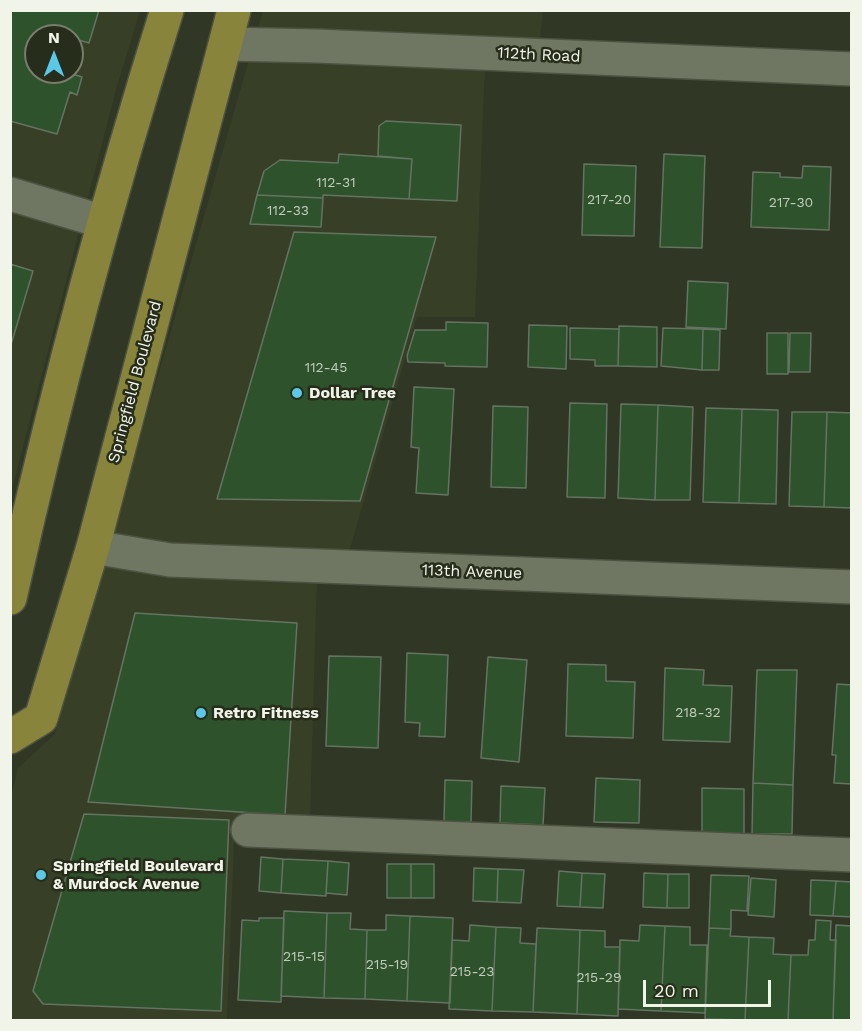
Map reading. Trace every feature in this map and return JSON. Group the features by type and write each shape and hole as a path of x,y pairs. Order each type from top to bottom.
{"main road":[{"path":"10,598 38,474 104,222 167,10"},
{"name":"Springfield Boulevard","path":"10,737 41,718 93,547 234,10"}],"street":[{"name":"112th Road","path":"225,44 317,45 852,69"},
{"path":"10,195 104,222"},
{"name":"113th Avenue","path":"93,547 170,560 852,587"},
{"path":"248,830 852,855"}],"shaded area":[{"path":"11,11 140,11 117,86 11,493"},
{"path":"263,11 543,11 537,65 485,65 475,317 417,317 342,576 317,575 310,820 235,818 227,1020 11,1020 10,801 18,768 55,734"}],"building":[{"path":"10,10 99,10 89,43 84,42 84,24 24,24 24,84 80,84 77,95 70,92 57,134 10,121"},
{"path":"386,121 461,125 457,201 409,199 412,159 378,156 379,126"},
{"path":"339,154 412,159 409,199 257,195 264,171 280,160 338,163"},
{"path":"664,154 705,156 702,248 660,247"},
{"path":"584,164 636,166 634,236 582,235"},
{"path":"803,166 831,167 829,230 751,227 753,172 780,173 780,177 802,178"},
{"path":"257,195 323,198 321,227 250,224"},
{"path":"294,232 436,237 360,501 217,499"},
{"path":"10,264 33,271 10,348"},
{"path":"688,281 728,283 726,329 686,327"},
{"path":"446,322 488,323 487,367 408,362 407,356 415,330 446,330"},
{"path":"529,325 567,326 566,369 528,367"},
{"path":"619,326 657,327 657,367 618,366"},
{"path":"570,328 619,329 618,366 595,366 595,360 570,359"},
{"path":"663,328 703,329 702,370 661,366"},
{"path":"703,329 720,330 719,370 702,370"},
{"path":"767,333 788,333 788,374 767,374"},
{"path":"790,333 811,333 810,372 789,372"},
{"path":"414,387 454,389 448,495 416,493 419,448 411,447"},
{"path":"570,403 607,404 605,498 567,497"},
{"path":"621,404 658,405 655,500 618,498"},
{"path":"658,405 693,407 690,500 655,500"},
{"path":"493,406 528,407 526,488 491,487"},
{"path":"706,408 742,409 739,503 703,502"},
{"path":"742,409 778,410 776,504 739,503"},
{"path":"792,412 827,412 824,507 789,506"},
{"path":"827,412 852,413 852,508 824,507"},
{"name":"Retro Fitness","path":"135,613 297,623 285,815 88,802"},
{"path":"407,653 448,655 445,737 419,736 420,723 405,722"},
{"path":"329,656 381,657 378,748 326,746"},
{"path":"488,657 527,660 519,762 481,758"},
{"path":"568,664 606,665 606,681 635,682 633,738 566,736"},
{"path":"665,668 704,670 703,685 732,686 730,742 663,740"},
{"path":"757,670 797,670 793,785 753,783"},
{"path":"837,684 852,685 852,784 834,783 836,755 832,755"},
{"path":"596,778 640,780 639,823 594,822"},
{"path":"445,780 472,781 471,822 444,822"},
{"path":"753,783 793,785 792,834 752,834"},
{"path":"501,786 545,788 543,825 500,823"},
{"path":"702,788 744,789 744,834 702,833"},
{"path":"84,814 229,820 221,1011 43,1004 33,991"},
{"path":"261,857 283,859 281,893 259,891"},
{"path":"283,859 328,861 326,896 281,893"},
{"path":"328,861 349,863 347,895 326,893"},
{"path":"387,864 411,864 411,898 387,898"},
{"path":"411,864 434,864 434,898 411,898"},
{"path":"474,868 498,869 497,902 473,901"},
{"path":"498,869 524,870 521,903 497,902"},
{"path":"559,871 582,873 580,907 557,906"},
{"path":"582,873 605,874 603,908 580,907"},
{"path":"644,873 668,874 667,908 643,907"},
{"path":"668,874 689,874 689,908 667,908"},
{"path":"711,875 749,876 747,911 731,910 731,929 709,928"},
{"path":"751,878 776,880 774,917 748,915"},
{"path":"811,880 836,881 833,916 810,915"},
{"path":"836,881 852,882 852,917 833,916"},
{"path":"284,911 327,913 324,998 281,996"},
{"path":"327,913 351,913 350,929 367,930 365,999 324,998"},
{"path":"386,915 410,916 407,1001 365,999 367,930 386,930"},
{"path":"410,916 453,918 450,1003 407,1001"},
{"path":"259,918 284,918 281,1002 238,1000 242,920 259,921"},
{"path":"816,920 831,921 830,940 836,940 833,1020 788,1020 791,955 808,955 809,940 815,940"},
{"path":"470,925 496,927 492,1011 449,1009 452,940 469,941"},
{"path":"640,925 665,926 661,1011 618,1009 620,940 639,941"},
{"path":"836,925 852,926 852,1020 833,1020"},
{"path":"665,926 690,927 690,945 707,945 705,1013 661,1011"},
{"path":"496,927 521,928 520,943 536,944 533,1012 492,1011"},
{"path":"537,928 580,930 577,1014 533,1012"},
{"path":"709,928 731,929 730,936 749,937 745,1020 705,1019"},
{"path":"580,930 605,931 605,947 620,947 618,1016 577,1014"},
{"path":"749,937 774,938 773,954 791,955 788,1020 745,1020"}],"place":[{"name":"Dollar Tree","path":"297,393"},
{"name":"Retro Fitness","path":"201,713"},
{"name":"Springfield Boulevard & Murdock Avenue","path":"41,875"}]}
